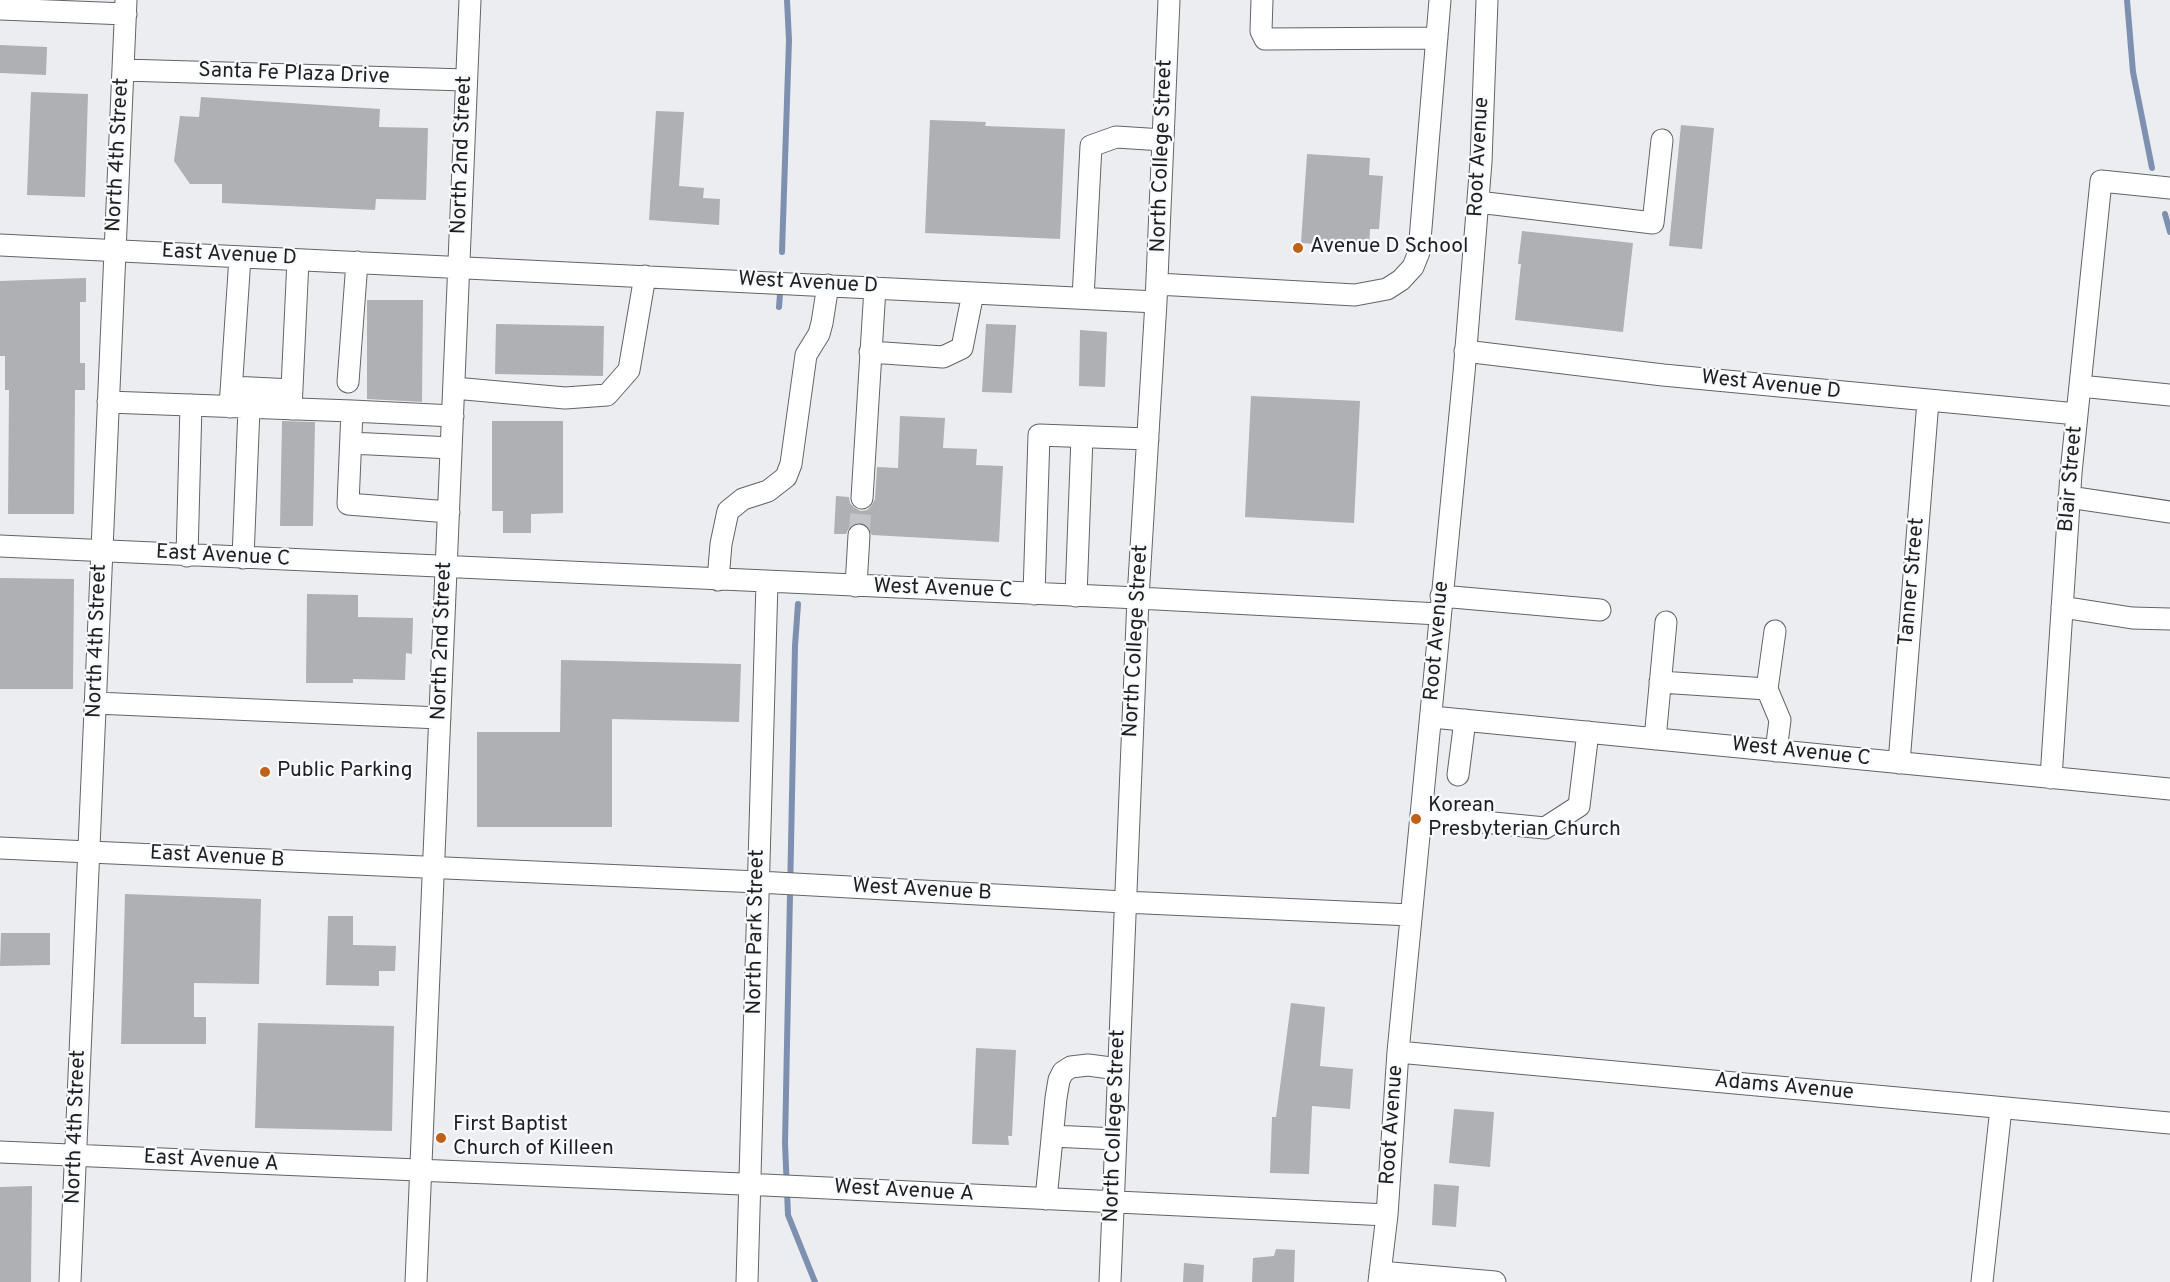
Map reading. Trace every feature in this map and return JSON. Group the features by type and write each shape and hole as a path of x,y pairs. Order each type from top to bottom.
{"street":[{"name":"North 2nd Street","path":"416,1282 470,0"},
{"name":"North College Street","path":"1110,1282 1124,902 1138,598 1157,293 1169,0"},
{"path":"1262,0 1261,31 1265,39 1437,38"},
{"name":"West Avenue D","path":"459,267 1083,298 1157,293 1355,295 1388,289 1401,280 1413,267 1419,252 1440,0"},
{"name":"Root Avenue","path":"1380,1277 1387,1215 1398,1052 1466,351 1478,202 1487,0"},
{"path":"0,9 126,7"},
{"name":"North 4th Street","path":"70,1282 126,7"},
{"name":"Santa Fe Plaza Drive","path":"123,70 466,80"},
{"path":"1083,298 1091,146 1116,137 1163,140"},
{"path":"1478,202 1653,223 1662,140"},
{"name":"Blair Street","path":"2051,778 2069,497 2101,181 2170,188"},
{"name":"East Avenue D","path":"0,245 459,267"},
{"path":"240,257 237,401 243,558"},
{"path":"291,399 298,260"},
{"path":"348,382 357,262"},
{"path":"454,388 565,398 608,395 629,370 645,276"},
{"path":"718,580 721,544 728,510 743,499 768,491 786,477 791,464 806,355 819,334 828,285"},
{"path":"862,498 875,288"},
{"path":"870,352 943,357 962,348 973,293"},
{"name":"West Avenue D","path":"1466,351 1664,375 2078,414"},
{"path":"2080,386 2170,395"},
{"path":"108,402 191,405 291,399 352,411 453,416"},
{"name":"Tanner Street","path":"1899,763 1928,401"},
{"path":"187,556 191,405"},
{"path":"352,411 348,504 449,512"},
{"path":"1034,594 1039,435 1148,439"},
{"path":"1076,596 1082,436"},
{"path":"351,442 451,448"},
{"path":"2069,497 2170,512"},
{"path":"856,586 860,535"},
{"name":"East Avenue C","path":"0,546 446,567"},
{"name":"West Avenue C","path":"446,567 1076,596 1600,610"},
{"name":"North Park Street","path":"747,1282 758,1185 765,882 767,582"},
{"path":"2062,607 2132,618 2170,619"},
{"path":"1654,739 1666,622"},
{"path":"1775,631 1767,689 1780,720 1776,751"},
{"path":"1660,681 1767,689"},
{"path":"95,703 440,718"},
{"name":"West Avenue C","path":"1432,717 2170,789"},
{"path":"1458,775 1466,720"},
{"path":"1421,816 1545,828 1579,806 1588,732"},
{"name":"East Avenue B","path":"0,848 434,868"},
{"name":"West Avenue B","path":"434,868 765,882 1411,915"},
{"name":"Adams Avenue","path":"1398,1052 2170,1123"},
{"path":"1046,1199 1059,1080 1063,1072 1071,1067 1088,1065 1118,1069"},
{"path":"1982,1282 2001,1108"},
{"path":"1052,1136 1116,1139"},
{"name":"East Avenue A","path":"0,1152 421,1172"},
{"name":"West Avenue A","path":"421,1172 810,1187 1387,1215"},
{"path":"1380,1277 1495,1282"}],"building":[{"path":"0,45 47,47 46,75 0,73"},
{"path":"31,92 88,94 85,197 27,195"},
{"path":"201,97 380,109 379,127 428,128 426,200 376,199 375,210 222,203 222,184 190,184 174,161 180,116 199,117"},
{"path":"656,111 684,112 679,186 704,188 703,198 720,199 719,225 649,220"},
{"path":"930,120 986,122 985,126 1065,129 1060,239 925,233"},
{"path":"1681,125 1714,128 1702,249 1669,246"},
{"path":"1307,154 1370,158 1369,175 1383,176 1379,229 1370,229 1369,248 1301,243"},
{"path":"1522,231 1633,243 1623,332 1515,320"},
{"path":"86,278 86,302 80,302 80,363 85,363 85,390 75,390 74,514 8,514 9,390 5,390 5,356 0,356 0,281"},
{"path":"367,300 423,300 422,402 367,399"},
{"path":"496,324 604,326 603,376 495,374"},
{"path":"986,324 1016,325 1012,393 982,392"},
{"path":"1080,330 1107,332 1105,387 1079,386"},
{"path":"1251,396 1360,401 1354,523 1245,517"},
{"path":"900,416 945,418 943,448 977,449 976,465 1003,466 999,542 872,535 866,525 859,522 849,528 846,534 834,534 836,496 849,497 850,503 855,508 861,511 867,510 875,499 877,467 898,468"},
{"path":"282,421 315,422 313,526 280,526"},
{"path":"492,421 563,421 563,513 531,514 531,533 503,533 503,511 492,511"},
{"path":"0,578 74,579 73,689 0,689"},
{"path":"307,594 358,595 358,617 413,618 412,654 406,653 405,680 353,679 353,683 306,683"},
{"path":"561,660 741,664 739,722 612,719 612,827 477,827 477,732 560,732"},
{"path":"125,894 261,899 259,984 194,983 194,1017 206,1017 206,1044 121,1044"},
{"path":"328,916 353,916 353,945 396,946 395,971 379,971 379,986 326,985"},
{"path":"1,933 50,933 50,965 0,966"},
{"path":"1291,1003 1325,1007 1320,1066 1353,1069 1350,1109 1312,1106 1309,1174 1270,1173 1272,1117 1276,1117"},
{"path":"258,1023 394,1026 392,1131 255,1128"},
{"path":"976,1048 1016,1050 1012,1136 1008,1136 1009,1145 972,1144"},
{"path":"1454,1109 1494,1112 1490,1167 1449,1163"},
{"path":"1434,1184 1459,1186 1456,1227 1432,1225"},
{"path":"32,1186 31,1282 0,1282 0,1187"},
{"path":"1276,1249 1295,1250 1294,1282 1252,1282 1253,1258 1274,1256"},
{"path":"1184,1263 1204,1265 1203,1282 1183,1282"}],"waterway":[{"path":"782,252 789,40 787,0"},
{"path":"2127,0 2133,72 2152,168"},
{"path":"2165,214 2170,232"},
{"path":"779,307 780,294"},
{"path":"798,604 795,646 785,1143 788,1215 815,1282"}],"tunnel":[{"path":"859,535 862,498"}],"place":[{"name":"Avenue D School","path":"1298,248"},
{"name":"Public Parking","path":"265,772"},
{"name":"Korean Presbyterian Church","path":"1416,819"},
{"name":"First Baptist Church of Killeen","path":"441,1138"}]}
